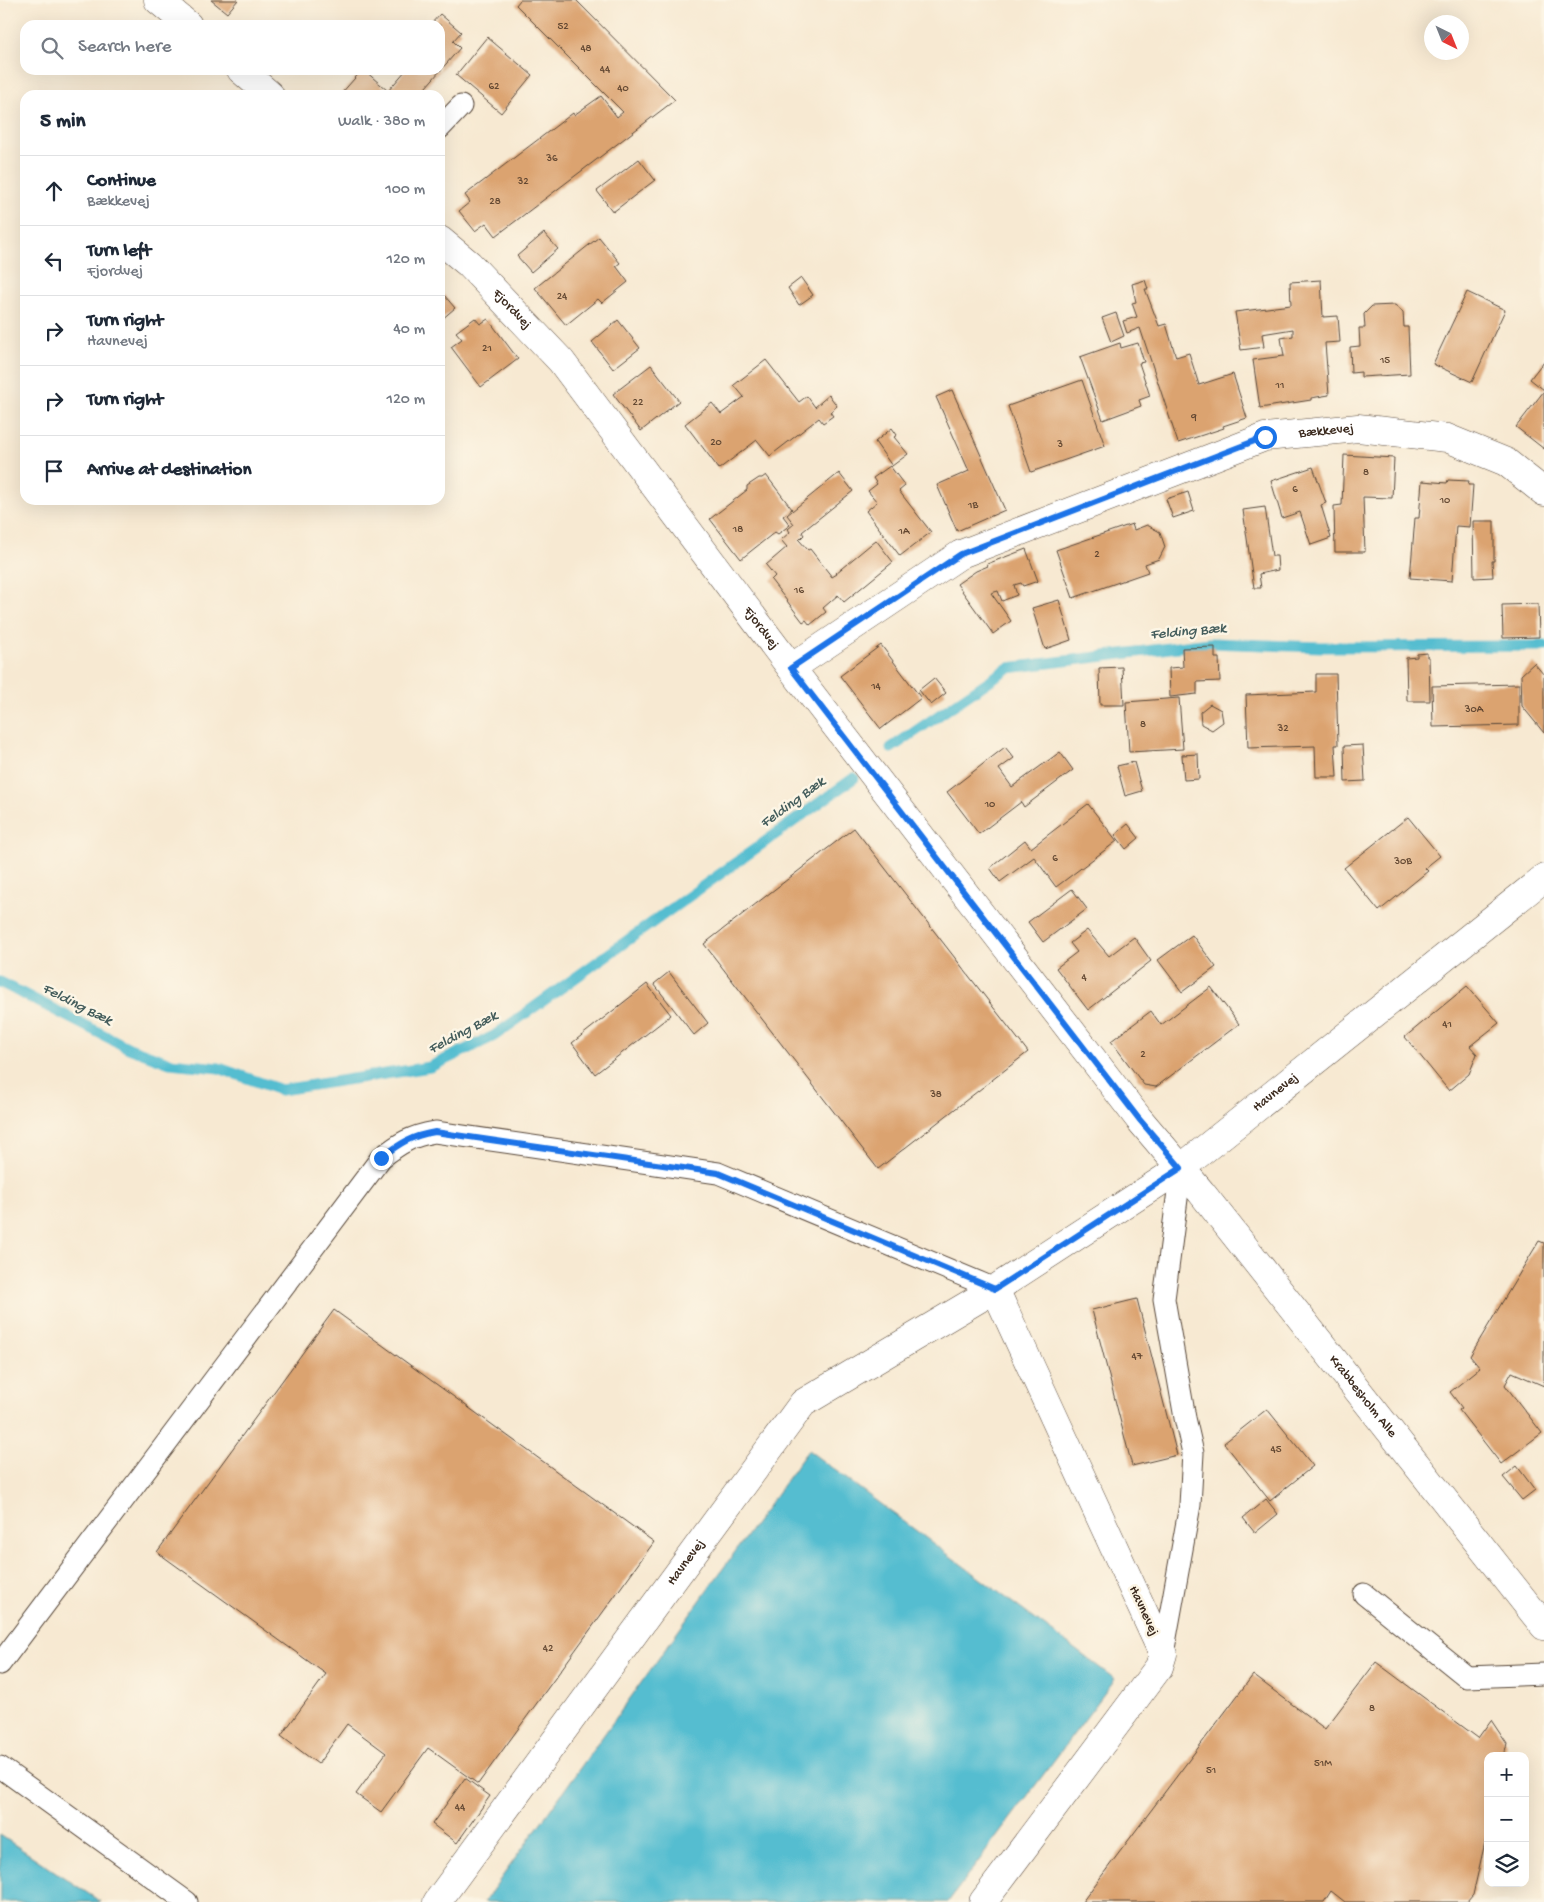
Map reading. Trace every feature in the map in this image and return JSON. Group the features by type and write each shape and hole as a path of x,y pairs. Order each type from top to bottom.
{"street":[{"path":"158,0 182,20"},
{"path":"247,75 264,90"},
{"name":"Fjordvej","path":"445,244 469,264 561,362 791,668 1139,1119 1181,1168"},
{"name":"Bækkevej","path":"791,668 961,554 1265,437 1358,428 1447,438 1506,462 1544,492"},
{"name":"Havnevej","path":"438,1902 802,1403 995,1289 1181,1168 1544,878"},
{"name":"Krabbesholm Alle","path":"1181,1168 1544,1626"},
{"name":"Havnevej","path":"995,1289 1163,1654"},
{"path":"983,1902 1159,1667 1163,1654"}],"lane":[{"path":"445,123 461,106"},
{"path":"0,1664 381,1158 399,1144 416,1135 435,1132 718,1173 995,1289"},
{"path":"1163,1654 1190,1505 1193,1453 1164,1299 1181,1168"},
{"path":"1364,1594 1467,1677 1544,1674"},
{"path":"0,1768 187,1902"}],"water":[{"path":"808,1450 1115,1679 948,1902 484,1902"},
{"path":"0,1835 101,1902 0,1902"}],"building":[{"path":"211,0 238,0 227,13"},
{"path":"520,0 576,0 675,100 496,236 486,223 475,231 459,211 470,202 465,195 573,113 574,115 601,96 617,117 623,112 516,5"},
{"path":"440,14 461,32 453,41 460,48 445,65 445,20 435,20"},
{"path":"487,37 532,75 501,113 456,75"},
{"path":"358,75 370,75 387,90 344,90"},
{"path":"402,75 436,75 423,90 389,90"},
{"path":"639,159 655,180 613,212 597,191"},
{"path":"544,233 558,249 531,272 517,256"},
{"path":"599,237 620,263 616,266 628,282 602,303 598,299 566,325 535,288"},
{"path":"801,278 813,295 799,305 788,288"},
{"path":"1145,280 1148,289 1145,289 1159,326 1166,324 1176,357 1189,353 1199,385 1233,374 1247,418 1223,426 1224,428 1178,443 1140,328 1127,333 1123,321 1137,317 1132,303 1136,302 1132,284"},
{"path":"1321,280 1323,317 1338,316 1340,342 1325,343 1329,395 1311,398 1311,400 1260,408 1253,360 1284,356 1281,338 1293,336 1293,329 1262,334 1264,347 1241,350 1235,312 1291,305 1290,282"},
{"path":"1467,292 1505,310 1472,382 1433,364"},
{"path":"445,296 455,308 445,317"},
{"path":"1395,305 1403,312 1404,327 1408,327 1410,374 1361,377 1361,372 1351,373 1350,347 1360,346 1359,328 1365,328 1364,314 1372,306"},
{"path":"1116,313 1124,336 1111,342 1102,318"},
{"path":"475,318 480,324 488,319 518,359 481,387 451,347 462,339 456,332"},
{"path":"618,320 640,348 613,369 592,342"},
{"path":"1120,343 1121,348 1138,343 1144,362 1139,363 1150,396 1139,400 1141,406 1103,420 1080,357"},
{"path":"766,360 799,402 807,396 815,407 829,395 837,406 830,412 833,416 823,423 819,418 770,456 757,440 719,469 685,424 712,403 721,414 744,397 734,385"},
{"path":"1544,361 1544,390 1530,379"},
{"path":"651,365 679,401 641,431 613,394"},
{"path":"1082,380 1105,446 1031,472 1008,406"},
{"path":"952,390 1005,510 957,531 937,485 969,471 936,397"},
{"path":"1544,391 1544,449 1516,427"},
{"path":"892,428 897,435 894,437 908,454 892,466 875,442"},
{"path":"1344,455 1394,458 1392,498 1363,497 1365,552 1335,552 1334,506 1342,505"},
{"path":"890,466 905,486 899,491 931,532 900,556 866,511 877,502 868,491 877,484 873,478"},
{"path":"1313,467 1326,503 1321,505 1331,538 1311,545 1300,512 1282,518 1271,481"},
{"path":"839,473 853,491 802,532 804,535 799,540 808,550 810,549 832,577 876,540 893,562 844,602 838,595 823,608 826,612 810,625 806,620 803,622 771,580 775,576 766,565 787,547 781,540 790,532 788,529 794,524 787,515"},
{"path":"766,475 792,509 783,516 790,525 778,534 775,532 741,559 710,519 747,490 747,486"},
{"path":"1448,480 1469,481 1468,485 1473,485 1470,527 1456,526 1452,581 1410,578 1415,518 1419,518 1422,481 1447,483"},
{"path":"1188,492 1194,511 1173,518 1166,499"},
{"path":"1265,507 1272,556 1277,556 1278,570 1259,574 1261,588 1254,588 1243,510"},
{"path":"1473,521 1494,521 1493,577 1474,578"},
{"path":"1132,524 1134,530 1147,525 1160,532 1165,547 1159,559 1145,564 1148,572 1073,598 1056,550"},
{"path":"1026,549 1038,581 1023,586 1021,583 1014,585 1017,595 1002,601 998,591 991,593 1011,621 993,634 957,584 976,571 988,566 987,564"},
{"path":"1059,600 1071,640 1045,649 1032,608"},
{"path":"1538,604 1539,637 1503,638 1502,605"},
{"path":"881,645 921,698 881,729 840,676"},
{"path":"1215,647 1215,658 1219,658 1220,681 1197,682 1197,694 1170,697 1169,668 1183,667 1182,648"},
{"path":"1427,653 1427,657 1429,657 1430,701 1407,701 1406,658 1417,657 1417,654"},
{"path":"1534,663 1544,675 1544,733 1522,706 1521,675"},
{"path":"1122,667 1124,705 1100,705 1099,668"},
{"path":"1316,674 1336,674 1338,745 1335,745 1337,777 1316,777 1315,746 1248,748 1246,695 1316,692"},
{"path":"934,678 946,693 931,705 919,690"},
{"path":"1519,684 1519,725 1433,727 1432,686"},
{"path":"1179,698 1183,749 1129,752 1126,702"},
{"path":"1210,704 1221,710 1223,722 1212,730 1201,724 1200,712"},
{"path":"1363,745 1365,781 1345,782 1344,746"},
{"path":"1005,747 1014,758 999,769 1012,787 1060,752 1073,770 1024,807 1021,802 979,834 947,792"},
{"path":"1198,754 1199,779 1184,780 1182,755"},
{"path":"1134,762 1142,791 1125,796 1117,766"},
{"path":"1088,804 1117,841 1056,887 1034,857 1000,882 990,868 1025,840 1031,848"},
{"path":"1408,817 1440,856 1425,868 1428,871 1379,911 1344,868"},
{"path":"1128,824 1139,838 1126,849 1115,835"},
{"path":"854,828 1028,1052 878,1169 704,944"},
{"path":"1072,889 1087,909 1043,942 1028,922"},
{"path":"1087,930 1109,956 1134,937 1151,961 1088,1010 1056,968 1077,952 1070,943"},
{"path":"1192,935 1216,967 1182,992 1158,960"},
{"path":"669,972 708,1023 694,1035 654,984"},
{"path":"647,984 671,1015 595,1074 572,1043"},
{"path":"1467,986 1499,1023 1470,1046 1477,1054 1469,1074 1449,1091 1405,1037"},
{"path":"1211,987 1239,1024 1156,1087 1144,1085 1111,1041 1151,1011 1161,1025"},
{"path":"1539,1241 1544,1243 1544,1386 1512,1372 1505,1385 1542,1433 1501,1464 1459,1410 1462,1408 1450,1392 1480,1368 1470,1356"},
{"path":"1137,1299 1177,1455 1132,1466 1092,1310"},
{"path":"334,1310 654,1542 478,1784 428,1748 381,1812 356,1794 386,1753 347,1724 318,1764 281,1736 326,1674 157,1552"},
{"path":"1267,1409 1313,1466 1270,1501 1224,1443"},
{"path":"1517,1466 1535,1490 1522,1500 1503,1477"},
{"path":"1266,1499 1278,1514 1255,1533 1243,1518"},
{"path":"1376,1662 1478,1738 1491,1720 1507,1744 1505,1752 1484,1752 1484,1847 1473,1895 1467,1902 1345,1902 1331,1891 1324,1902 1082,1902 1253,1675 1325,1729"},
{"path":"465,1778 490,1796 457,1843 432,1824"}],"waterway":[{"name":"Felding Bæk","path":"891,748 1008,668 1210,643 1321,647 1544,646"},
{"name":"Felding Bæk","path":"0,982 129,1048 170,1063 219,1068 281,1090 430,1067 494,1036 854,778"}],"route":[{"path":"381,1158 399,1144 416,1135 435,1132 718,1173 995,1289 1181,1168 1139,1119 791,668 961,554 1265,437"}]}
